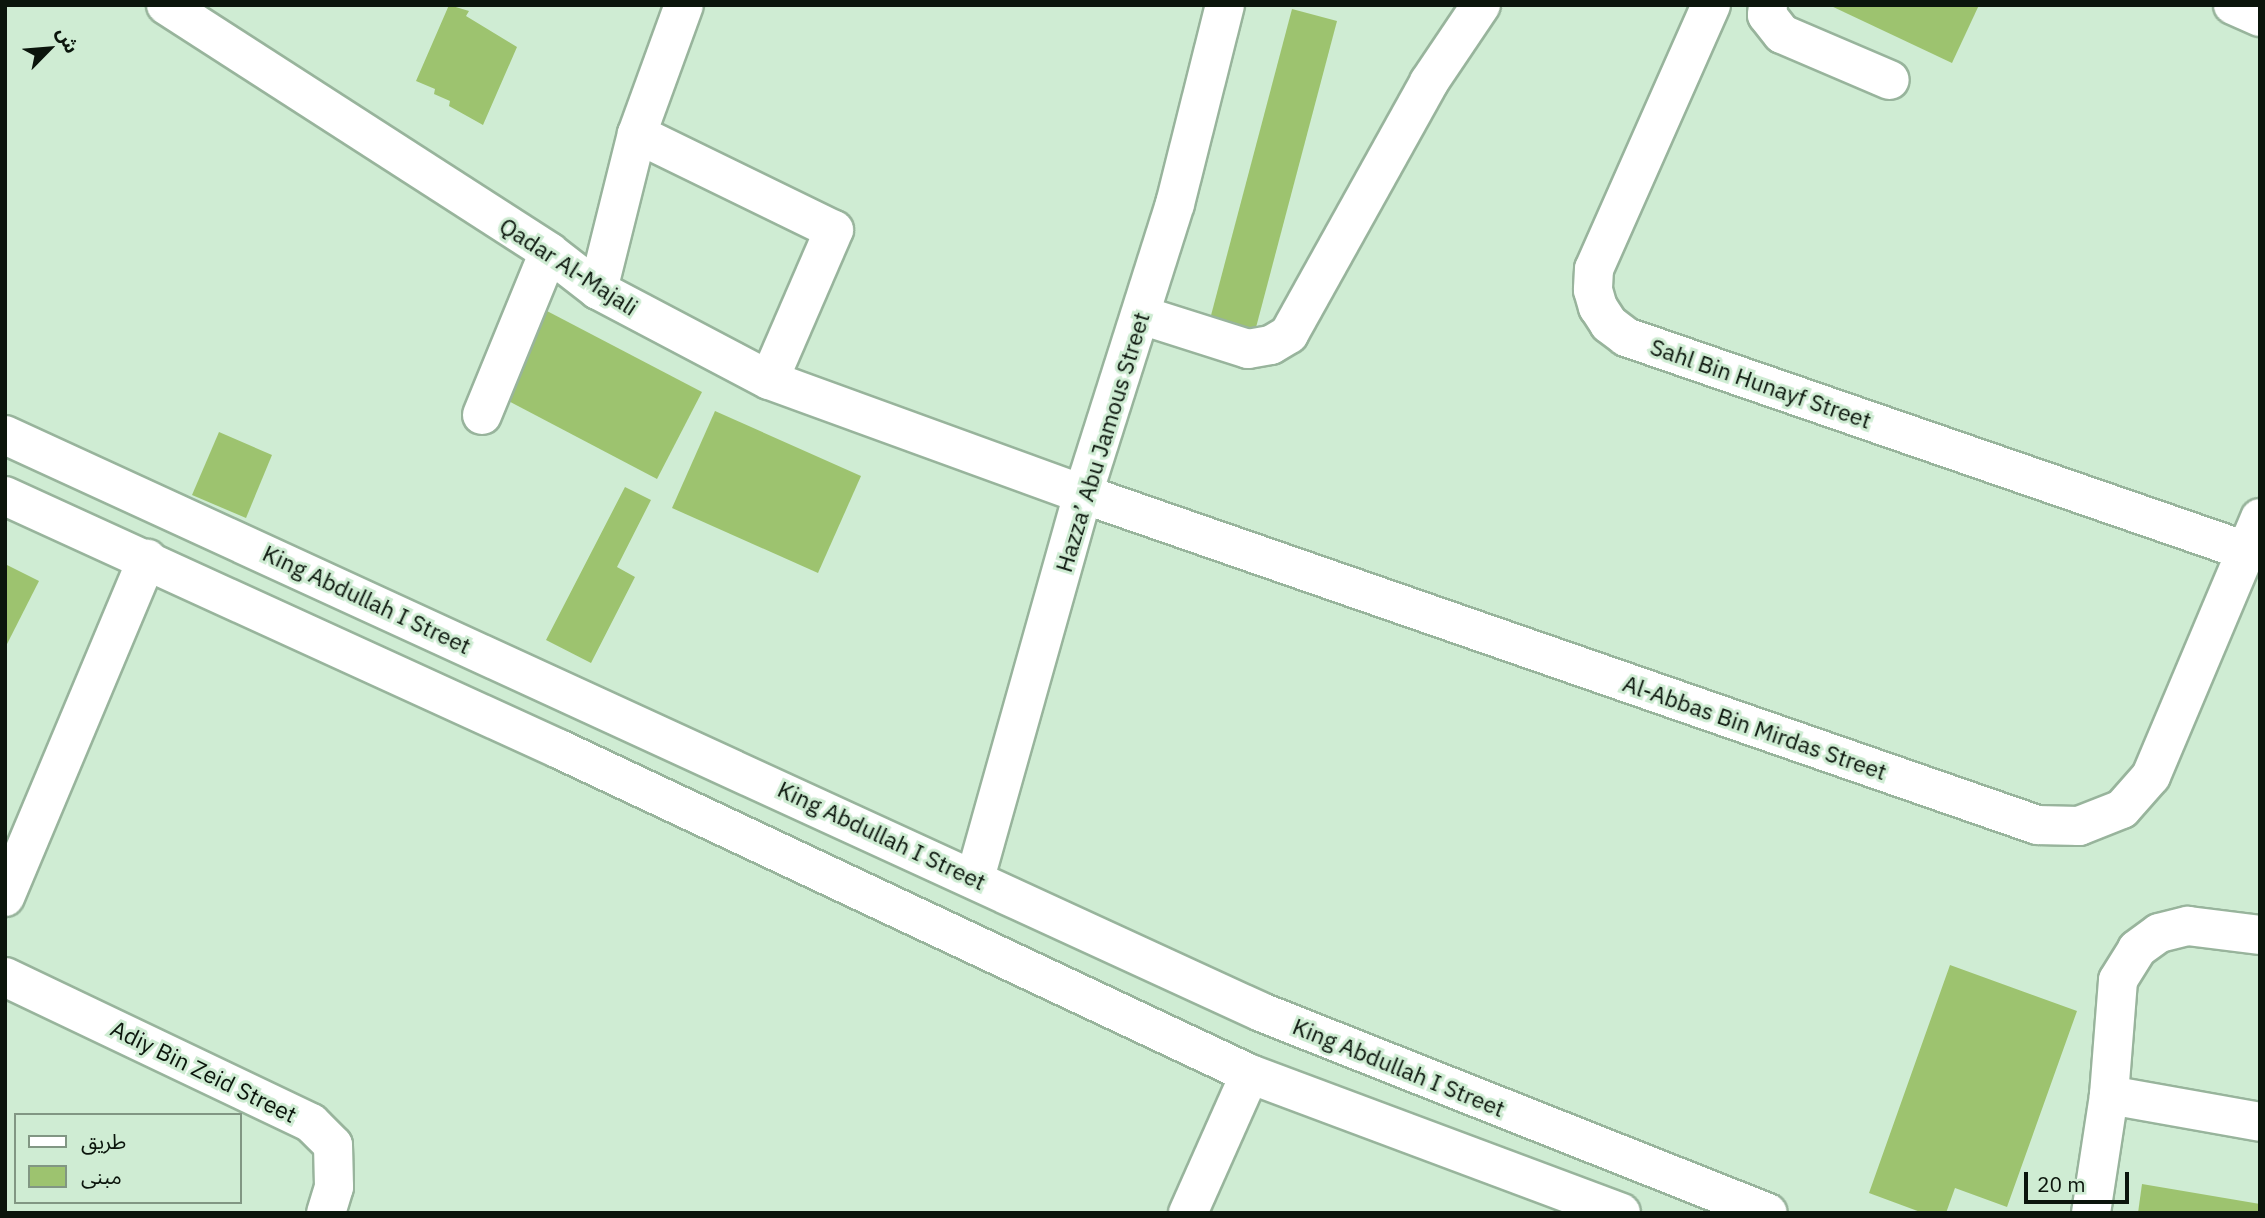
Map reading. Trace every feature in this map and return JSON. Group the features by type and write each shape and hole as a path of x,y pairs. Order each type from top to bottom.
{"street":[{"name":"Qadar Al-Majali","path":"166,5 549,252 598,290 769,380 1083,494"},
{"path":"598,290 637,134 684,5"},
{"name":"Hazza’ Abu Jamous Street","path":"975,878 1083,494 1175,204 1225,5"},
{"path":"1141,315 1248,349 1271,345 1289,334 1429,82 1481,5"},
{"name":"Sahl Bin Hunayf Street","path":"1711,5 1594,269 1593,290 1598,307 1609,324 1626,337 2253,534"},
{"path":"1768,5 1768,16 1782,33 1891,80"},
{"path":"2233,5 2260,17"},
{"path":"637,134 834,230 769,380"},
{"path":"482,415 549,252"},
{"name":"King Abdullah I Street","path":"5,435 975,878 1261,1012 1768,1213"},
{"name":"Al-Abbas Bin Mirdas Street","path":"1083,494 2037,825 2079,826 2122,809 2151,776 2253,534"},
{"path":"5,496 147,559 1250,1074 1621,1213"},
{"path":"5,897 147,559"},
{"path":"2091,1213 2109,1096 2118,980 2137,949 2159,933 2188,926 2260,935"},
{"name":"Adiy Bin Zeid Street","path":"5,977 311,1123 333,1145 336,1164 334,1187 326,1213"},
{"path":"1188,1213 1250,1074"},
{"path":"2109,1096 2260,1122"}],"building":[{"path":"449,5 469,11 466,16 517,47 483,125 449,106 450,101 434,94 435,89 416,81"},
{"path":"1829,5 1979,5 1952,63"},
{"path":"1292,9 1337,21 1254,335 1209,323"},
{"path":"547,311 702,392 657,479 503,398"},
{"path":"715,411 861,476 818,573 672,508"},
{"path":"219,432 272,455 246,518 192,495"},
{"path":"625,487 651,500 617,567 635,577 591,663 546,640"},
{"path":"5,564 39,581 5,648"},
{"path":"1950,965 2077,1011 2007,1207 1955,1188 1946,1213 1923,1213 1869,1193"},
{"path":"2142,1184 2260,1204 2260,1213 2138,1213"}]}
